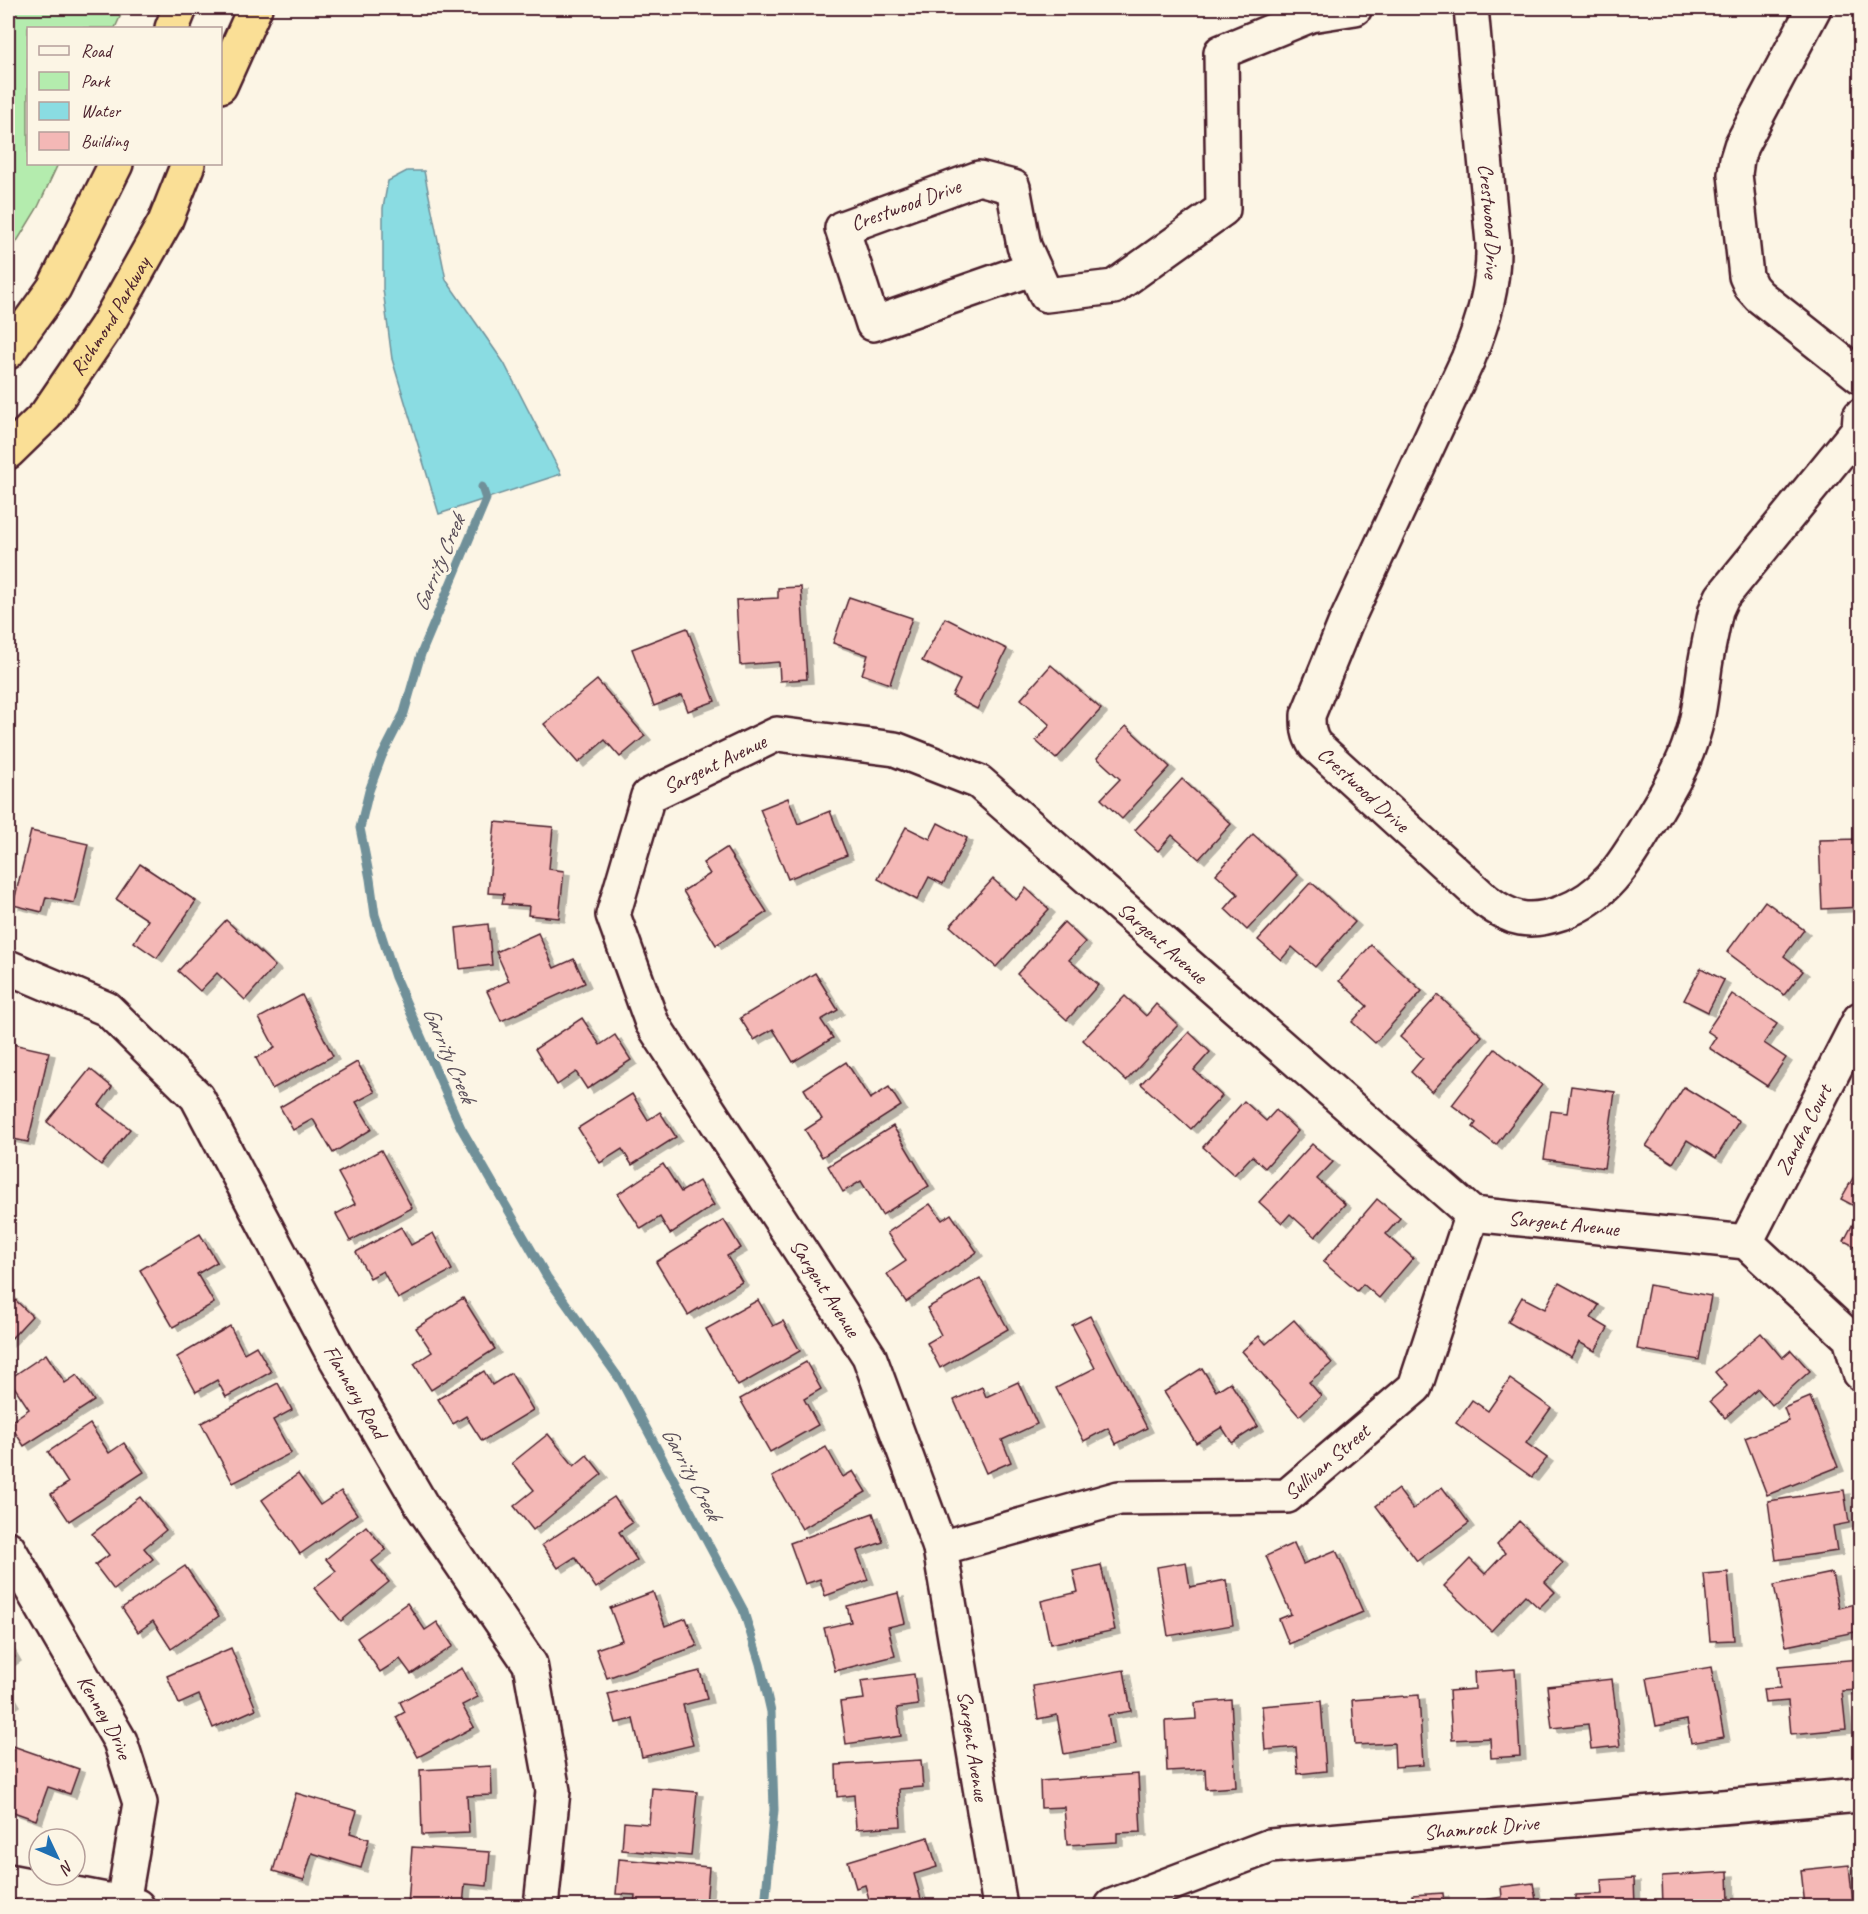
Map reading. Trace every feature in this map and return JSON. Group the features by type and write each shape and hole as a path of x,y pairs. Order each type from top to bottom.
{"highway":[{"path":"172,27 180,8"},
{"path":"222,82 255,8"},
{"path":"8,352 54,288 116,165"},
{"name":"Richmond Parkway","path":"8,452 46,415 106,327 165,222 188,165"}],"street":[{"name":"Crestwood Drive","path":"1034,268 873,324 842,228 979,178 1013,188 1023,246 1034,268 1046,296 1114,287 1223,209 1221,52 1311,15 1355,8"},
{"name":"Crestwood Drive","path":"1471,8 1493,243 1494,268 1490,294 1468,359 1345,624 1308,716 1307,729 1315,745 1502,913 1518,919 1533,920 1579,906 1600,891 1617,873 1682,766 1699,710 1713,624 1722,597 1859,429 1860,416"},
{"path":"1814,8 1741,146 1737,159 1735,174 1746,276 1751,287 1759,296 1860,376"},
{"name":"Sargent Avenue","path":"1000,1906 940,1548 869,1356 652,1023 613,915 648,796 777,734 895,749 979,782 1472,1214 1746,1242"},
{"name":"Flannery Road","path":"8,967 107,1009 197,1097 331,1350 399,1467 422,1506 530,1664 553,1791 541,1906"},
{"name":"Zandra Court","path":"1746,1242 1860,1019"},
{"name":"Sullivan Street","path":"940,1548 1119,1498 1287,1496 1415,1387 1472,1214"},
{"path":"1746,1242 1850,1338 1860,1373"},
{"name":"Kenney Drive","path":"8,1548 120,1740 140,1803 130,1905"},
{"name":"Shamrock Drive","path":"1112,1906 1270,1846 1860,1796"},
{"path":"8,1881 130,1905"}],"green space":[{"path":"8,8 124,8 115,27 27,27 27,165 58,165 38,207 8,256"}],"water":[{"path":"407,171 424,171 446,280 504,363 561,474 439,514 392,359 383,289 383,208 388,181"}],"building":[{"path":"801,587 807,679 780,681 779,662 740,665 736,600 778,598 778,588"},
{"path":"849,597 912,618 890,684 862,674 868,655 833,643"},
{"path":"945,618 1007,649 977,709 952,696 960,680 922,661"},
{"path":"687,628 715,701 688,711 682,695 654,706 632,649"},
{"path":"1051,665 1101,709 1056,759 1036,741 1050,725 1021,699"},
{"path":"597,680 645,736 620,757 605,740 578,763 544,724"},
{"path":"1126,726 1170,767 1122,819 1101,799 1120,779 1097,758"},
{"path":"1182,779 1231,824 1199,859 1172,835 1158,851 1135,830"},
{"path":"788,798 798,824 830,811 847,855 788,879 760,809"},
{"path":"495,822 553,827 549,869 564,871 559,918 528,915 529,906 502,904 504,894 488,893"},
{"path":"938,823 967,838 943,884 929,877 917,900 878,879 906,827 930,839"},
{"path":"31,831 88,844 74,903 46,897 42,912 13,905"},
{"path":"1253,834 1298,875 1247,930 1225,909 1238,894 1216,874"},
{"path":"1860,839 1860,907 1822,909 1819,840"},
{"path":"726,848 767,912 716,945 683,891 710,874 703,863"},
{"path":"140,864 196,901 157,958 134,942 148,920 116,899"},
{"path":"993,879 1016,900 1026,888 1049,909 996,967 950,926"},
{"path":"1311,882 1355,922 1315,967 1292,947 1281,960 1258,940"},
{"path":"1765,901 1804,930 1784,956 1803,971 1784,995 1727,952"},
{"path":"226,920 275,966 245,1000 217,973 200,991 178,971"},
{"path":"1064,922 1085,942 1069,960 1098,985 1067,1020 1017,974"},
{"path":"488,924 492,965 460,969 456,928"},
{"path":"538,933 554,968 574,959 585,983 501,1021 487,991 509,981 496,952"},
{"path":"1371,945 1422,991 1375,1043 1352,1022 1367,1006 1339,981"},
{"path":"1701,968 1724,980 1708,1012 1684,1000"},
{"path":"815,973 838,1010 821,1020 833,1038 793,1062 773,1029 754,1040 740,1018"},
{"path":"1732,994 1777,1024 1764,1043 1786,1058 1767,1086 1709,1048 1716,1037 1707,1031"},
{"path":"302,995 333,1056 272,1089 256,1058 275,1048 259,1018"},
{"path":"1438,995 1482,1036 1432,1092 1411,1072 1423,1058 1400,1037"},
{"path":"1125,996 1146,1016 1156,1004 1178,1025 1126,1081 1083,1040"},
{"path":"582,1018 600,1045 615,1035 631,1060 587,1089 576,1072 557,1085 535,1049"},
{"path":"1189,1032 1210,1052 1194,1070 1222,1096 1191,1129 1141,1084"},
{"path":"8,1043 49,1052 28,1142 8,1138"},
{"path":"1495,1049 1542,1085 1496,1145 1473,1127 1476,1123 1452,1105"},
{"path":"357,1062 375,1092 356,1102 372,1129 333,1153 313,1119 293,1130 280,1107"},
{"path":"846,1062 870,1099 889,1087 901,1106 822,1157 805,1130 822,1119 804,1089"},
{"path":"90,1069 112,1087 99,1105 130,1129 101,1165 47,1122"},
{"path":"1571,1086 1615,1092 1604,1168 1544,1159 1551,1111 1567,1113"},
{"path":"1684,1087 1739,1121 1716,1158 1687,1140 1673,1163 1646,1146"},
{"path":"632,1094 648,1120 660,1112 676,1137 632,1165 622,1149 600,1163 578,1128"},
{"path":"1244,1101 1266,1121 1276,1110 1298,1131 1265,1168 1252,1156 1234,1175 1203,1147"},
{"path":"893,1126 929,1186 882,1215 861,1181 843,1192 828,1166"},
{"path":"1312,1144 1333,1162 1317,1179 1345,1204 1315,1237 1290,1214 1282,1223 1259,1202"},
{"path":"381,1150 412,1208 350,1241 336,1214 355,1204 338,1173"},
{"path":"663,1164 681,1192 699,1181 714,1205 670,1234 660,1217 641,1229 618,1194"},
{"path":"1857,1171 1860,1173 1860,1209 1841,1199"},
{"path":"1377,1199 1400,1218 1386,1234 1413,1258 1379,1298 1363,1284 1357,1291 1323,1262"},
{"path":"930,1204 942,1220 951,1214 977,1252 906,1302 887,1274 906,1261 887,1233"},
{"path":"1860,1210 1860,1249 1844,1241"},
{"path":"724,1220 741,1248 727,1256 742,1282 688,1315 656,1262"},
{"path":"401,1227 411,1245 433,1233 452,1270 398,1299 383,1271 370,1278 356,1252"},
{"path":"200,1234 217,1262 197,1274 214,1303 173,1327 140,1270"},
{"path":"980,1278 1008,1329 940,1368 927,1343 941,1335 927,1308"},
{"path":"1559,1283 1599,1305 1591,1318 1608,1328 1595,1351 1579,1342 1571,1357 1508,1322 1522,1297 1545,1309"},
{"path":"1649,1285 1711,1296 1699,1360 1637,1349"},
{"path":"8,1293 32,1316 8,1342"},
{"path":"463,1298 495,1349 431,1390 414,1364 432,1352 416,1328"},
{"path":"758,1300 773,1326 783,1321 800,1351 738,1386 706,1329"},
{"path":"1090,1316 1147,1428 1116,1444 1108,1428 1084,1441 1056,1388 1095,1368 1072,1325"},
{"path":"1294,1320 1332,1363 1309,1382 1321,1396 1299,1416 1242,1351 1259,1336 1266,1344"},
{"path":"230,1326 244,1353 256,1346 271,1372 226,1397 217,1380 196,1392 177,1357"},
{"path":"1761,1333 1782,1358 1791,1350 1810,1371 1772,1405 1758,1389 1725,1418 1710,1401 1727,1386 1715,1372"},
{"path":"46,1354 65,1383 77,1375 94,1401 24,1446 9,1423 29,1409 9,1379"},
{"path":"806,1362 821,1389 804,1399 818,1425 770,1452 740,1399"},
{"path":"1202,1368 1216,1391 1230,1382 1258,1426 1232,1443 1222,1427 1196,1443 1164,1392"},
{"path":"484,1371 492,1385 511,1373 533,1410 482,1441 466,1416 453,1424 438,1399"},
{"path":"1510,1379 1551,1408 1526,1443 1547,1458 1532,1477 1456,1423 1472,1400 1488,1411"},
{"path":"1018,1382 1037,1424 1002,1440 1011,1462 986,1473 954,1400 982,1387 986,1397"},
{"path":"278,1383 292,1410 273,1420 291,1453 233,1483 201,1423"},
{"path":"1810,1397 1838,1467 1767,1495 1745,1438 1789,1421 1784,1408"},
{"path":"90,1424 109,1453 124,1443 144,1472 69,1521 51,1494 68,1483 48,1452"},
{"path":"548,1434 574,1466 587,1455 602,1474 533,1530 514,1506 534,1490 512,1463"},
{"path":"826,1447 843,1477 853,1471 866,1492 802,1529 772,1477"},
{"path":"298,1474 320,1505 341,1491 357,1514 300,1554 262,1500"},
{"path":"1442,1487 1469,1523 1417,1561 1376,1506 1398,1489 1413,1509"},
{"path":"1844,1490 1849,1523 1833,1526 1837,1551 1776,1560 1768,1501"},
{"path":"140,1497 166,1530 144,1548 153,1559 114,1590 95,1565 109,1555 92,1534"},
{"path":"614,1497 632,1523 619,1532 637,1560 596,1588 575,1557 558,1568 542,1545"},
{"path":"873,1513 883,1542 857,1551 868,1580 825,1596 820,1579 805,1584 790,1543"},
{"path":"1519,1521 1563,1563 1545,1582 1555,1592 1539,1608 1525,1595 1491,1631 1444,1586 1470,1559 1485,1574 1505,1553 1497,1545"},
{"path":"366,1526 386,1550 372,1561 389,1582 341,1621 314,1588 336,1571 326,1559"},
{"path":"1294,1543 1303,1564 1336,1550 1363,1612 1289,1644 1279,1619 1291,1614 1266,1556"},
{"path":"1186,1562 1190,1587 1226,1580 1233,1625 1168,1636 1157,1567"},
{"path":"1101,1565 1115,1630 1050,1644 1041,1601 1078,1592 1073,1571"},
{"path":"185,1566 219,1616 171,1649 153,1621 138,1632 122,1608"},
{"path":"1728,1572 1734,1640 1710,1641 1704,1574"},
{"path":"1832,1573 1839,1608 1855,1604 1860,1631 1786,1646 1774,1585"},
{"path":"653,1592 665,1626 686,1618 697,1646 607,1678 596,1649 622,1640 610,1608"},
{"path":"898,1593 905,1623 888,1627 895,1656 835,1671 824,1628 851,1622 847,1606"},
{"path":"407,1603 425,1630 437,1622 453,1646 411,1674 400,1659 380,1672 357,1638"},
{"path":"8,1645 15,1657 8,1662"},
{"path":"231,1648 256,1709 213,1728 199,1695 179,1704 167,1676"},
{"path":"1860,1659 1860,1690 1842,1691 1846,1729 1791,1734 1788,1701 1765,1703 1763,1689 1780,1688 1778,1666"},
{"path":"1711,1667 1724,1737 1691,1743 1687,1720 1656,1726 1647,1678"},
{"path":"462,1668 478,1697 462,1705 474,1727 418,1757 396,1717 405,1712 400,1702"},
{"path":"1515,1669 1520,1756 1491,1758 1490,1738 1452,1740 1449,1691 1475,1689 1474,1672"},
{"path":"1124,1670 1131,1711 1108,1715 1113,1745 1064,1754 1057,1715 1038,1719 1033,1686"},
{"path":"700,1671 707,1699 683,1705 693,1745 642,1757 633,1719 616,1723 608,1694"},
{"path":"914,1674 918,1705 897,1708 901,1736 846,1744 840,1702 864,1699 861,1681"},
{"path":"1612,1679 1620,1746 1591,1749 1588,1724 1552,1728 1547,1686"},
{"path":"8,1692 14,1702 8,1706"},
{"path":"1419,1695 1423,1765 1395,1767 1394,1743 1355,1745 1352,1700"},
{"path":"1231,1700 1236,1787 1206,1789 1205,1769 1167,1771 1165,1721 1196,1719 1195,1703"},
{"path":"1321,1701 1326,1771 1298,1774 1296,1747 1265,1750 1262,1706"},
{"path":"13,1746 79,1769 70,1794 48,1787 36,1820 8,1810 8,1762"},
{"path":"921,1760 923,1787 899,1789 901,1826 856,1829 854,1795 837,1797 836,1765"},
{"path":"491,1766 492,1795 467,1796 469,1833 422,1835 420,1770"},
{"path":"1138,1774 1141,1832 1117,1833 1117,1842 1067,1845 1064,1807 1041,1808 1040,1781"},
{"path":"652,1788 697,1792 691,1856 622,1850 624,1822 649,1824"},
{"path":"296,1793 357,1811 350,1833 369,1839 361,1868 312,1853 304,1880 273,1871"},
{"path":"928,1837 937,1867 914,1874 923,1906 871,1906 865,1885 856,1888 848,1861"},
{"path":"412,1847 490,1852 487,1886 465,1884 463,1906 408,1906"},
{"path":"619,1859 709,1867 706,1906 634,1906 635,1895 616,1894"},
{"path":"1849,1865 1853,1904 1860,1903 1860,1906 1805,1906 1801,1870"},
{"path":"1728,1872 1729,1902 1706,1903 1707,1906 1663,1906 1662,1876"},
{"path":"1634,1878 1635,1906 1575,1906 1575,1895 1602,1894 1601,1880"},
{"path":"1533,1883 1537,1906 1472,1906 1471,1902 1502,1897 1501,1887"},
{"path":"1443,1893 1444,1906 1413,1906 1412,1895"},
{"path":"1352,1904 1352,1906 1327,1906"}],"waterway":[{"name":"Garrity Creek","path":"482,487 486,499 421,654 404,713 382,756 369,791 360,828 375,915 395,977 461,1128 547,1277 621,1381 743,1609 760,1664 771,1712 774,1810 765,1906"}]}
